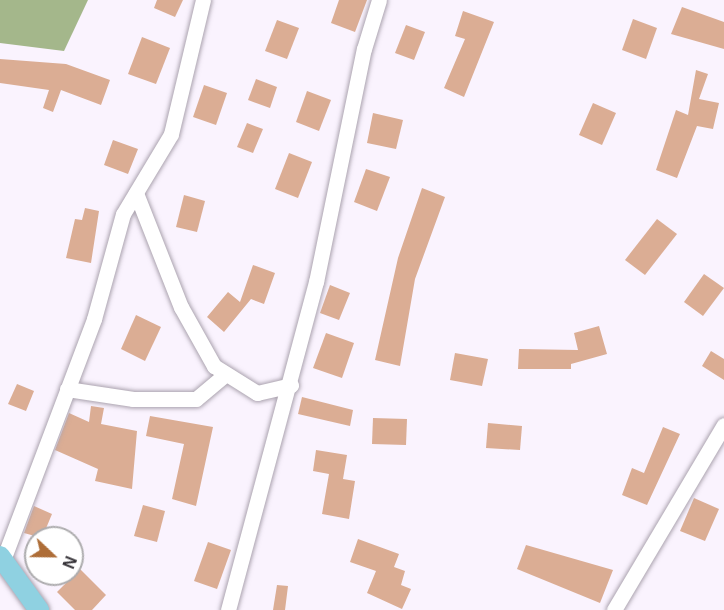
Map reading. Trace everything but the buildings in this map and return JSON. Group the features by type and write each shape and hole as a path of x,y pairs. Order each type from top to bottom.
{"main road":[{"path":"2,558 39,610"}],"street":[{"path":"2,558 94,319 116,230 171,134 202,0"},
{"path":"228,610 291,385 379,0"},
{"path":"136,193 181,307 223,376 265,394 291,385"},
{"path":"67,389 133,399 196,399 223,376"},
{"path":"614,610 724,425"}],"green space":[{"path":"0,0 88,0 64,51 0,43"}]}
